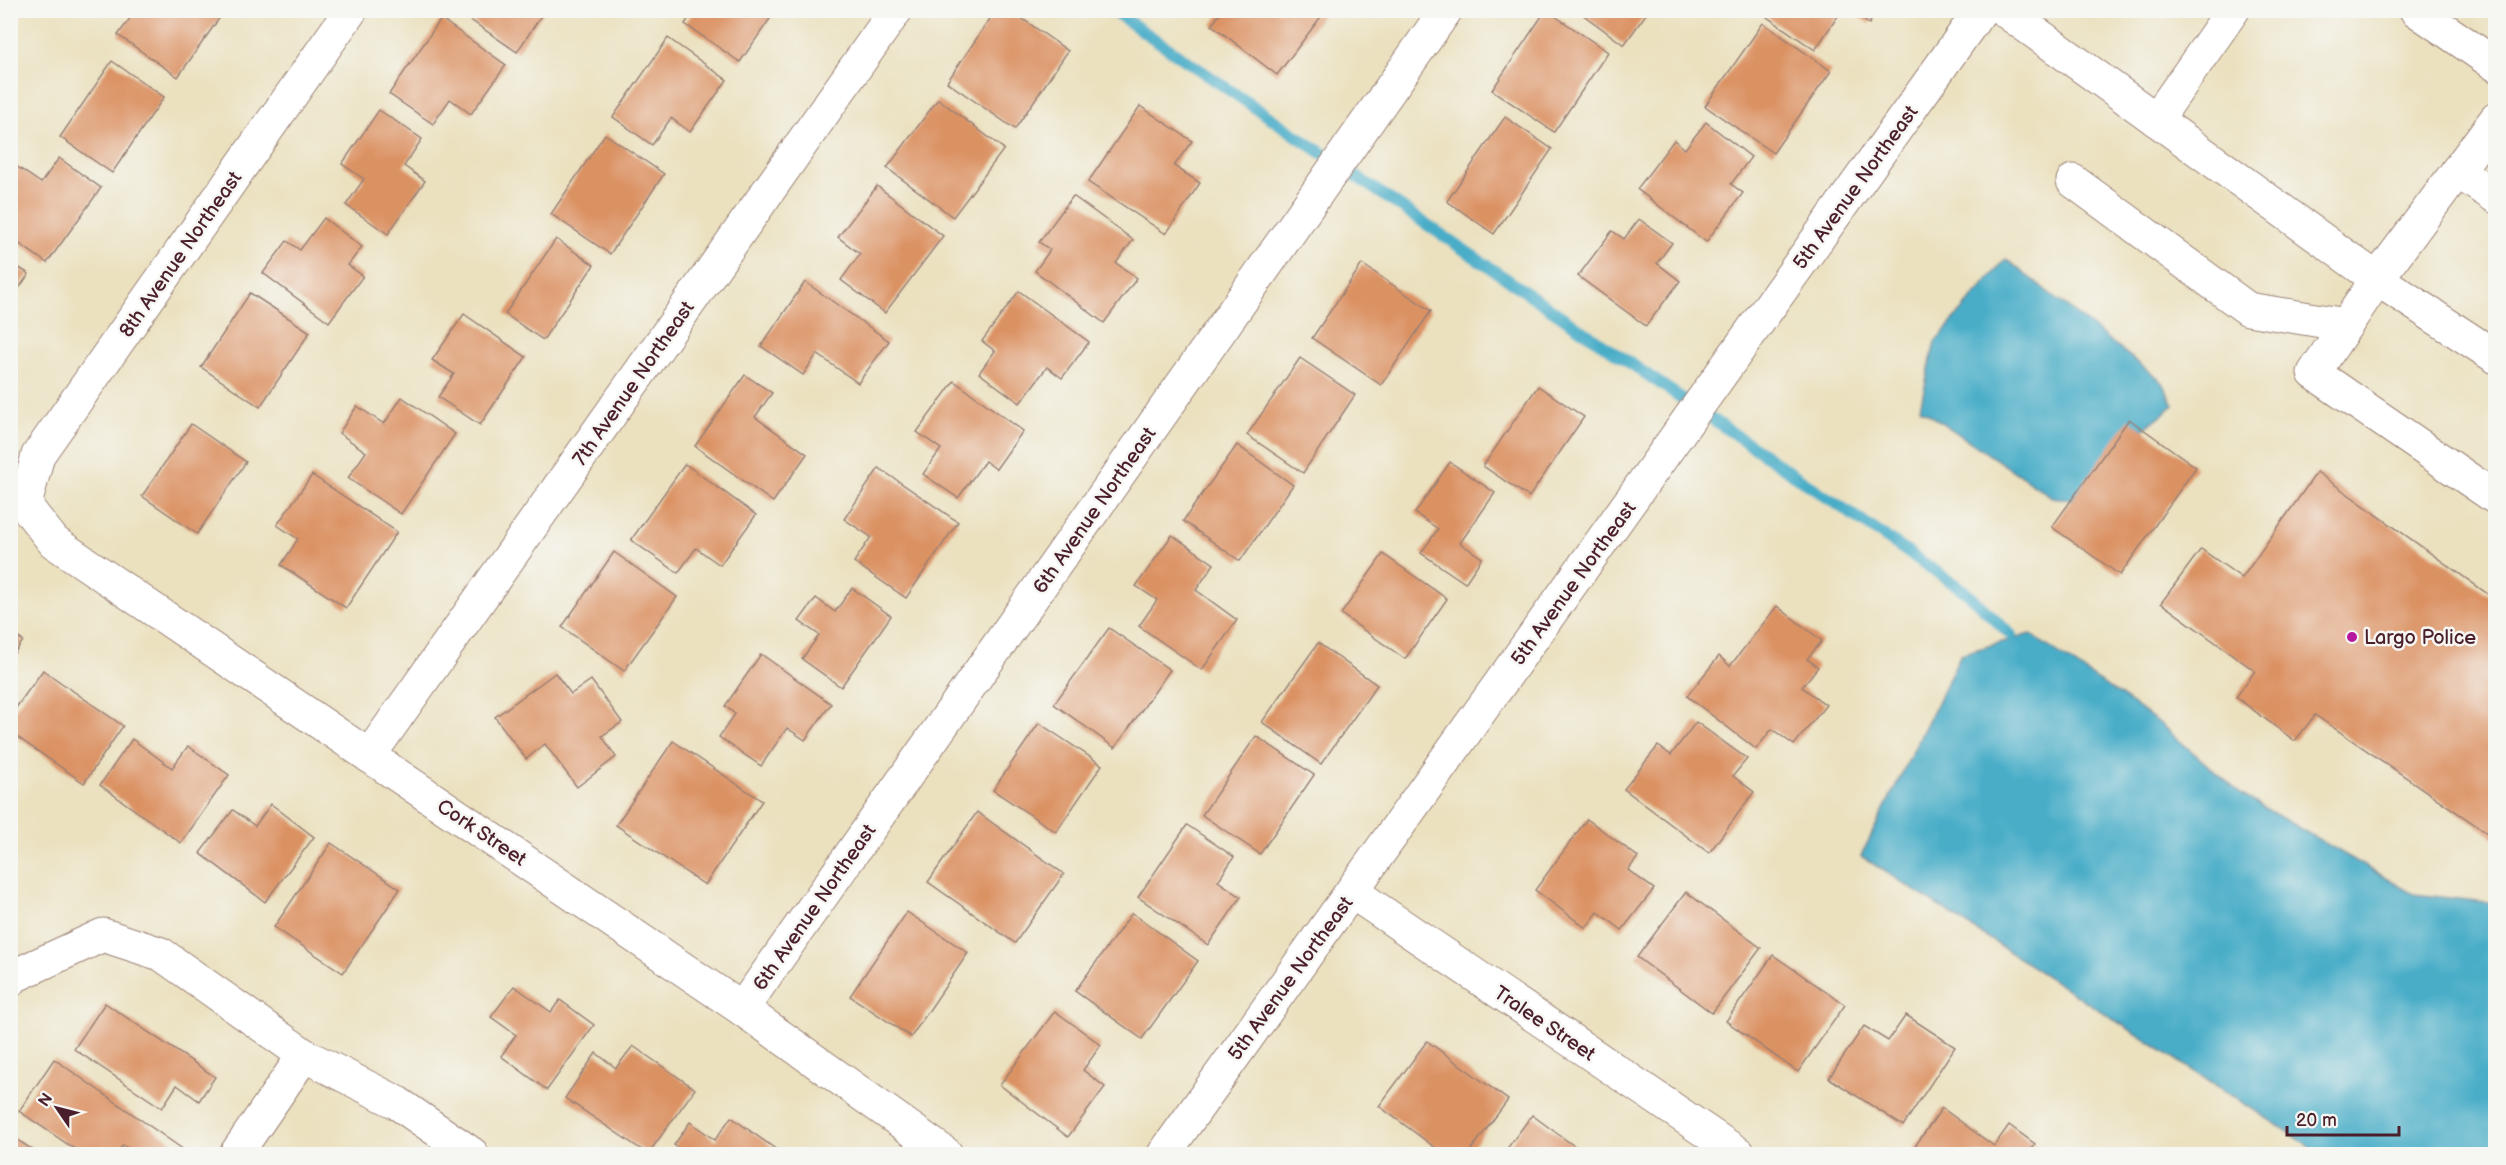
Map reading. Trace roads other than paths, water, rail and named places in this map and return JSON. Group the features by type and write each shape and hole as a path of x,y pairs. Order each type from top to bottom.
{"street":[{"name":"8th Avenue Northeast","path":"25,505 38,455 351,10"},
{"name":"7th Avenue Northeast","path":"369,756 896,10"},
{"name":"6th Avenue Northeast","path":"742,1009 1446,10"},
{"name":"5th Avenue Northeast","path":"1164,1155 1981,10"},
{"path":"2004,10 2377,279 2496,357"},
{"path":"2156,120 2233,10"},
{"path":"2434,15 2496,65"},
{"path":"2496,119 2377,279 2314,373 2496,498"},
{"path":"2457,171 2496,197"},
{"path":"2073,182 2248,309 2346,325"},
{"name":"Cork Street","path":"25,505 54,542 742,1009 946,1155"},
{"name":"Tralee Street","path":"1352,892 1739,1155"},
{"path":"12,978 103,935 161,954 304,1055 396,1102 472,1155"},
{"path":"236,1155 304,1055"}],"water":[{"path":"2006,259 2161,381 2174,405 2112,454 2093,502 2052,497 1920,408 1935,342"},
{"path":"2030,634 2157,721 2242,795 2413,894 2495,903 2495,1154 2322,1154 1861,856 1961,654"}],"waterway":[{"path":"1112,10 1966,592 2011,635"}],"place":[{"name":"Largo Police","path":"2352,637"}]}
